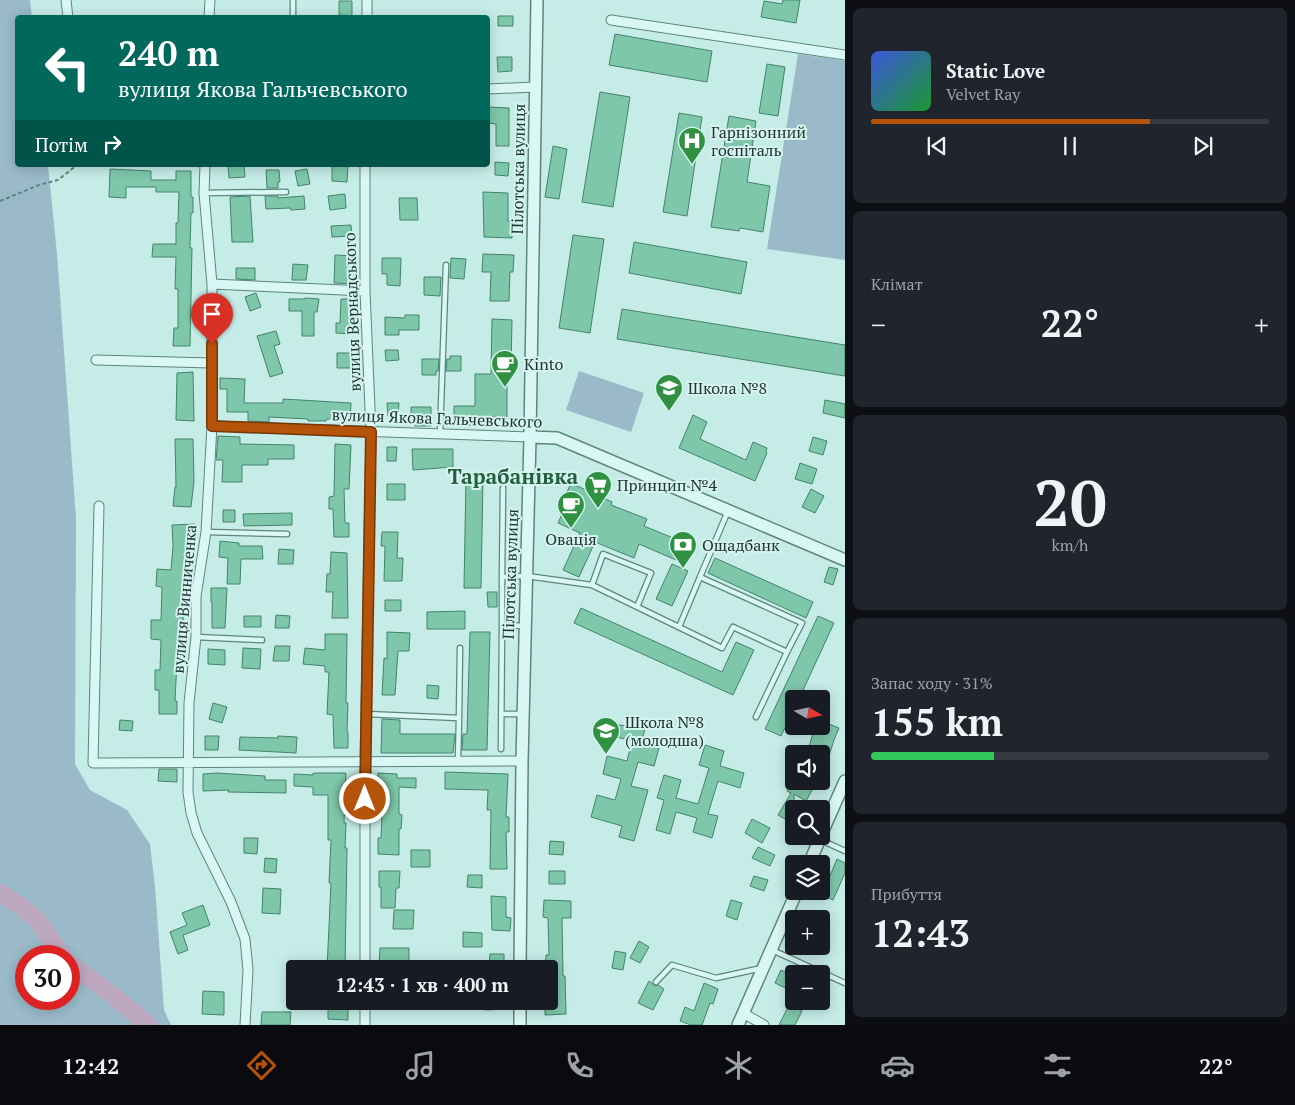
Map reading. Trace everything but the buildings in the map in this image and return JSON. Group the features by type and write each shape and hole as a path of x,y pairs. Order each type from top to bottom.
{"street":[{"path":"66,0 68,15"},
{"path":"209,15 210,0"},
{"path":"367,0 367,15"},
{"name":"Пілотська вулиця","path":"520,960 522,761 530,437 537,0"},
{"path":"611,20 845,55"},
{"path":"490,89 535,87"},
{"name":"вулиця Винниченка","path":"205,167 204,193 212,284 212,426 206,532 196,596 196,637 189,703 188,792 191,813 197,833 231,902 245,939 248,970 248,1002 245,1025"},
{"name":"вулиця Вернадського","path":"365,167 365,292 371,432 365,761 365,960"},
{"path":"212,284 365,292"},
{"path":"96,360 211,364"},
{"name":"вулиця Якова Гальчевського","path":"212,426 557,438 845,560"},
{"path":"99,506 93,763 522,761"},
{"path":"830,815 845,781"},
{"path":"738,1025 792,900"},
{"path":"365,1010 365,1025"},
{"path":"520,1010 520,1025"},
{"path":"743,1013 764,1025"}],"lane":[{"path":"293,0 293,15"},
{"path":"204,193 286,192"},
{"path":"440,434 446,265"},
{"path":"501,749 503,488"},
{"path":"678,627 728,511"},
{"path":"206,532 287,534"},
{"path":"592,585 603,554 652,573 637,607"},
{"path":"502,576 527,576 592,585 722,648 733,627 787,652"},
{"path":"700,577 802,623 756,717"},
{"path":"502,625 525,626"},
{"path":"196,637 262,640"},
{"path":"458,761 460,648"},
{"path":"366,714 459,718"},
{"path":"502,714 523,714"},
{"path":"830,843 845,851"},
{"path":"771,950 845,983"},
{"path":"656,982 672,965 716,978 763,968"}],"path":[{"path":"0,201 38,184 58,180 74,167"}],"shaded area":[{"path":"0,0 30,0 32,15 15,15 15,167 48,167 57,254 76,518 75,764 90,790 127,810 150,844 164,1010 171,1025 0,1025"},
{"path":"798,54 845,61 845,260 767,249"},
{"path":"579,371 644,393 631,432 566,410"}],"waterway":[{"path":"0,893 23,908 38,921 55,945"},
{"path":"80,971 149,1025"}],"place":[{"name":"Гарнізонний госпіталь","path":"692,165"},
{"name":"Kinto","path":"505,388"},
{"name":"Школа №8","path":"669,412"},
{"name":"Принцип №4","path":"598,509"},
{"name":"Овація","path":"571,529"},
{"name":"Ощадбанк","path":"683,569"},
{"name":"Школа №8 (молодша)","path":"606,755"}],"district":[{"name":"Тарабанівка","path":"513,476"}],"route":[{"path":"212,344 212,426 371,432 365,799"}]}
